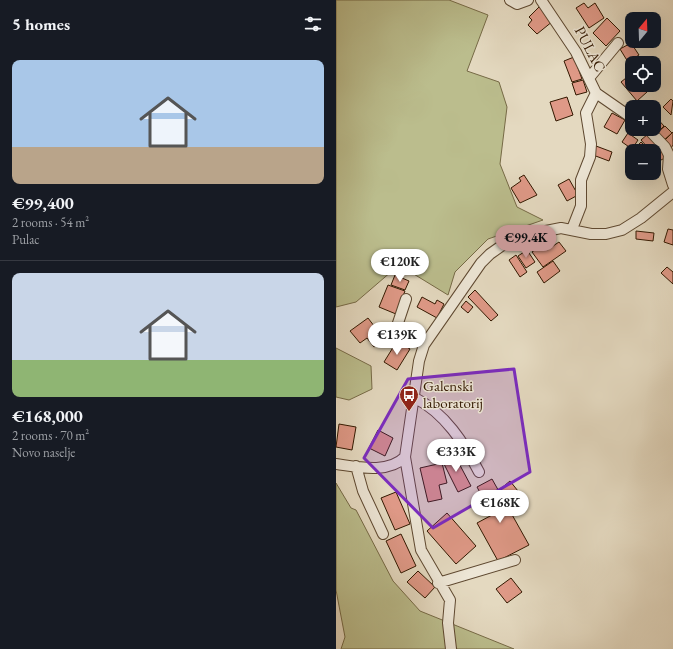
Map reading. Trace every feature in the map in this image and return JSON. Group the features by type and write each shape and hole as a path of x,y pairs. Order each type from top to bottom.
{"street":[{"path":"510,0 517,4 528,0"},
{"name":"PULAC","path":"542,0 565,33 596,93 625,113"},
{"path":"589,78 618,43"},
{"name":"PULAC","path":"572,229 581,206 581,180 590,157 592,144 586,113 596,93"},
{"path":"655,136 666,147 669,155 668,169 673,185"},
{"path":"451,649 448,623 450,600 438,583 421,550 405,457 415,398 419,361 424,345 490,254 507,242 521,236 560,228 572,229 590,234 606,234 622,230 641,218 673,192"},
{"path":"406,299 397,326 424,345"},
{"path":"415,398 432,408 450,427 467,450 479,472"},
{"path":"336,464 385,468 398,463 405,457"},
{"path":"356,466 363,491 383,534"},
{"path":"438,583 515,560"}],"highlighted area":[{"path":"514,369 530,472 433,528 364,458 408,379"}],"green space":[{"path":"336,0 449,0 488,15 467,71 499,82 507,107 500,164 517,207 543,220 488,239 455,272 448,295 399,265 356,302 336,307"},
{"path":"336,348 371,366 372,389 349,400 336,397"},
{"path":"336,483 351,508 356,510 393,581 420,611 514,649 457,649 455,646 452,649 341,649 345,637 336,590"}],"building":[{"path":"584,3 588,8 595,3 604,18 589,28 576,8"},
{"path":"539,7 553,21 537,34 528,25 532,20 529,17"},
{"path":"607,18 620,31 606,46 593,33"},
{"path":"625,46 625,48 634,48 639,55 625,57 620,49"},
{"path":"574,57 582,79 572,82 564,61"},
{"path":"625,79 625,87 621,82"},
{"path":"583,80 587,92 576,95 572,83"},
{"path":"629,92 647,92 638,100 636,100"},
{"path":"567,97 573,115 556,121 550,102"},
{"path":"671,99 673,101 671,115 663,107"},
{"path":"612,113 625,120 617,134 604,127"},
{"path":"665,126 672,133 664,140 660,136 661,130"},
{"path":"673,132 673,145 671,148 664,141"},
{"path":"626,136 632,136 638,140 635,144 625,144 622,142"},
{"path":"646,136 650,136 656,144 645,144 641,140"},
{"path":"596,146 612,152 609,161 593,155"},
{"path":"661,150 662,151 665,158 661,160"},
{"path":"524,175 537,195 520,203 511,188 521,181 519,178"},
{"path":"569,179 578,195 567,201 558,185"},
{"path":"668,229 673,230 673,245 664,242"},
{"path":"636,231 654,233 653,241 636,239"},
{"path":"559,242 566,251 543,267 532,252 543,244 547,250"},
{"path":"527,250 535,262 526,268 518,256"},
{"path":"516,255 527,272 520,277 509,260"},
{"path":"553,261 560,271 544,283 537,272"},
{"path":"667,267 673,272 673,284 661,273"},
{"path":"395,275 409,281 405,290 391,285"},
{"path":"388,285 405,291 396,314 379,307"},
{"path":"475,290 498,315 491,321 468,297"},
{"path":"422,297 435,304 437,300 444,304 437,318 417,307"},
{"path":"466,301 473,307 468,313 461,307"},
{"path":"368,318 384,339 374,347 367,338 360,343 350,331"},
{"path":"397,341 410,349 397,370 384,362"},
{"path":"339,424 356,427 352,450 336,447"},
{"path":"378,430 393,438 385,456 369,448"},
{"path":"454,454 471,486 458,492 442,460"},
{"path":"442,463 447,483 439,485 442,499 428,502 420,468"},
{"path":"492,479 529,545 498,561 477,523 492,515 477,487"},
{"path":"510,481 518,491 505,501 499,490"},
{"path":"396,492 410,524 395,530 381,498"},
{"path":"447,513 476,546 456,564 427,531"},
{"path":"401,534 416,566 401,573 386,541"},
{"path":"418,571 435,587 425,598 407,582"},
{"path":"511,578 522,592 507,603 496,589"}],"place":[{"name":"Galenski laboratorij","path":"409,412"}]}
